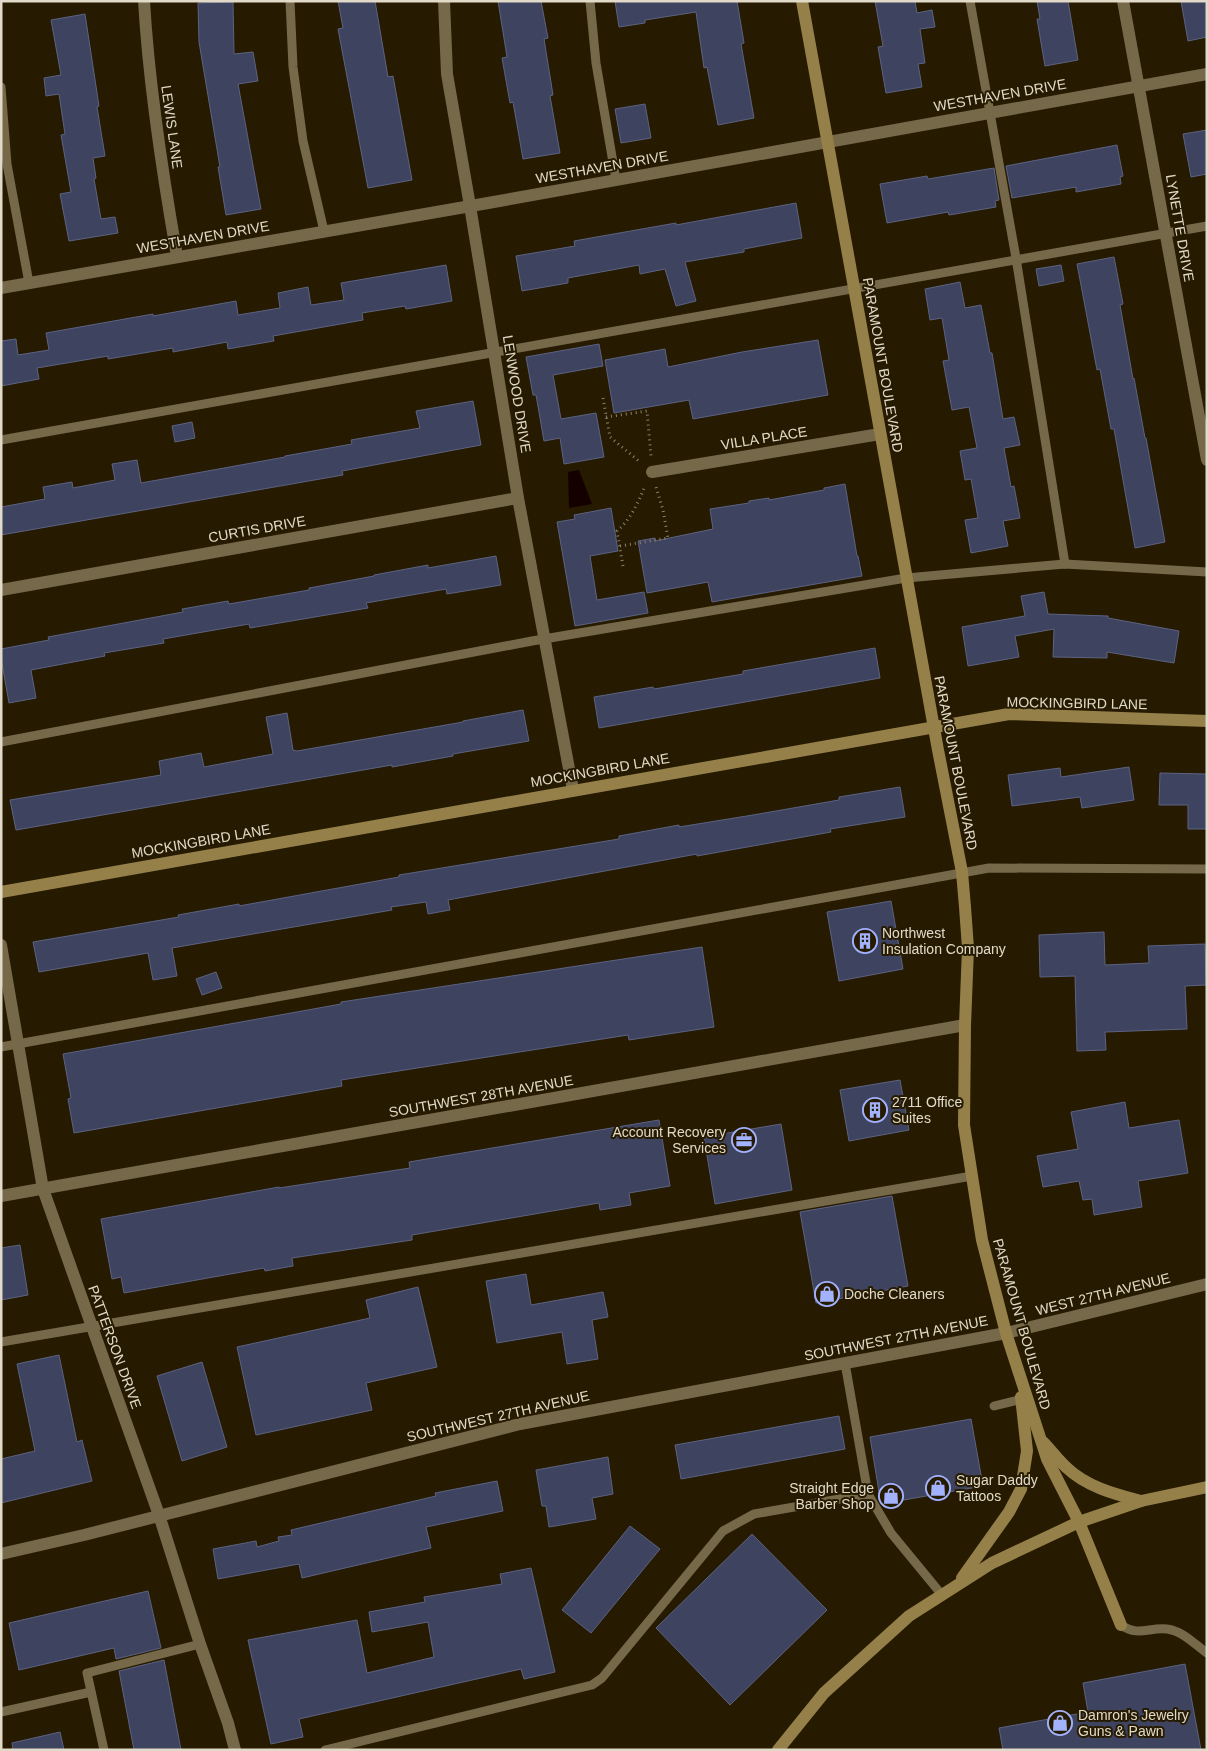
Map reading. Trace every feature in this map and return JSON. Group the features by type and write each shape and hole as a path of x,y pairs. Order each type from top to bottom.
{"main road":[{"name":"PARAMOUNT BOULEVARD","path":"802,1 906,578 962,872 968,948 964,1125 982,1240 1006,1333 1019,1372 1024,1399 1047,1459 1079,1522 1121,1625"},
{"name":"MOCKINGBIRD LANE","path":"1,892 1009,714 1207,721"},
{"path":"957,1585 1009,1512 1021,1489 1027,1451 1024,1399"},
{"path":"1040,1439 1068,1469 1085,1481 1102,1490 1141,1501"},
{"path":"778,1750 824,1693 909,1616 992,1563 1079,1522 1141,1501 1207,1487"}],"street":[{"name":"LEWIS LANE","path":"144,1 148,63 155,122 177,256"},
{"name":"LENWOOD DRIVE","path":"444,1 447,74 518,498 573,790"},
{"name":"LYNETTE DRIVE","path":"1124,1 1207,460"},
{"name":"WESTHAVEN DRIVE","path":"1,288 1207,74"},
{"name":"VILLA PLACE","path":"652,472 880,434"},
{"name":"CURTIS DRIVE","path":"1,590 518,498"},
{"name":"PATTERSON DRIVE","path":"1,945 43,1189 159,1515 200,1644 228,1723 234,1750"},
{"name":"SOUTHWEST 28TH AVENUE","path":"1,1196 965,1025"},
{"name":"WEST 27TH AVENUE","path":"1006,1333 1207,1284"},
{"name":"SOUTHWEST 27TH AVENUE","path":"1,1554 520,1424 1006,1333"}],"lane":[{"path":"290,1 293,67 304,141 324,231"},
{"path":"590,1 596,63 616,180"},
{"path":"970,1 1016,258 1066,564"},
{"path":"1,87 7,164 29,283"},
{"path":"1,440 495,353 1016,258 1207,226"},
{"path":"1,742 544,638 906,578 1066,564 1207,572"},
{"path":"1,1047 962,872 990,868 1207,869"},
{"path":"1,1342 972,1176"},
{"path":"845,1363 868,1494 891,1533 942,1595"},
{"path":"994,1406 1024,1399"},
{"path":"326,1750 592,1685 602,1678 723,1531 754,1514 868,1494"},
{"name":"PARAMOUNT BOULEVARD","path":"1121,1625 1128,1630 1138,1632 1166,1629 1180,1632 1207,1653"},
{"path":"104,1750 87,1673 200,1644"},
{"path":"1,1712 91,1692"}],"path":[{"path":"603,398 610,437 652,472"},
{"path":"606,417 647,411 652,472 663,510 668,538 620,546"},
{"path":"624,566 617,531 632,514 652,472"}],"shaded area":[{"path":"579,470 592,504 569,508 568,472"}],"building":[{"path":"338,1 375,1 388,77 393,76 412,180 368,188 338,29 343,28"},
{"path":"498,1 541,1 548,38 544,39 553,95 550,96 560,153 523,159 513,102 510,103 502,58 507,57"},
{"path":"615,1 737,1 744,43 741,44 754,118 718,125 707,67 704,68 696,12 645,20 645,23 619,27"},
{"path":"875,1 915,1 917,13 932,10 935,27 920,29 925,63 918,64 922,87 886,93 878,47 883,46"},
{"path":"1037,1 1068,1 1078,60 1045,66 1037,19 1040,19"},
{"path":"1181,1 1207,1 1207,37 1188,41"},
{"path":"233,2 234,54 253,52 258,81 238,84 261,209 226,215 199,42 198,3"},
{"path":"85,14 105,156 93,158 96,178 94,179 101,219 115,217 118,233 69,241 60,194 71,192 61,135 65,134 59,94 46,96 44,78 61,75 51,20"},
{"path":"645,104 651,138 621,143 615,109"},
{"path":"1207,130 1207,174 1191,177 1183,134"},
{"path":"1117,145 1123,176 1120,177 1121,184 1076,192 1076,187 1012,198 1006,166"},
{"path":"994,168 999,200 995,201 996,207 949,215 948,212 887,223 880,184 927,176 928,179"},
{"path":"796,203 802,238 744,249 744,252 685,262 696,301 676,306 665,269 640,274 639,265 568,278 568,283 522,291 516,256 575,246 574,241"},
{"path":"1114,257 1123,304 1120,305 1133,379 1165,542 1135,548 1114,429 1111,429 1100,369 1097,370 1077,264"},
{"path":"446,265 452,301 406,309 405,306 362,313 363,320 273,336 274,341 228,349 227,342 173,352 173,348 108,359 108,356 37,368 39,379 1,386 1,341 16,339 18,355 49,350 46,333 236,301 238,315 280,308 278,293 308,287 311,305 344,300 341,283"},
{"path":"1061,265 1064,281 1039,286 1036,269"},
{"path":"960,282 965,308 981,305 990,353 992,353 1003,419 1014,417 1020,445 1004,448 1011,487 1014,486 1020,518 1003,521 1008,546 971,553 965,520 978,518 971,479 965,480 960,451 977,448 969,407 952,410 943,361 949,360 942,318 930,320 925,289"},
{"path":"818,340 828,395 693,419 689,400 614,413 605,360 665,349 668,367 742,352"},
{"path":"599,344 603,366 553,375 561,419 596,413 604,457 564,464 560,438 544,441 536,395 533,395 526,357"},
{"path":"473,401 481,445 342,471 343,475 1,535 1,507 45,499 43,487 72,482 73,488 115,480 112,464 137,460 141,483 352,444 351,440 420,428 416,411"},
{"path":"192,422 195,438 175,442 172,426"},
{"path":"845,484 862,576 712,602 708,582 647,593 638,541 655,538 655,541 713,529 710,509 824,490 824,488"},
{"path":"611,508 618,551 590,556 597,600 644,592 648,613 575,626 557,522 575,519 574,515"},
{"path":"496,556 501,585 447,594 446,589 366,603 368,608 250,628 249,624 163,639 164,643 104,653 105,656 31,670 36,698 9,703 1,649 49,640 48,637 183,612 182,609 228,601 229,604 309,590 309,588 428,565 428,568"},
{"path":"1044,592 1048,614 1108,616 1108,618 1179,631 1174,663 1107,652 1107,658 1053,657 1054,629 1015,636 1019,657 968,666 962,627 1025,616 1021,596"},
{"path":"875,648 880,678 599,728 594,697 743,674 743,671"},
{"path":"523,710 529,741 392,767 392,765 16,830 10,800 161,775 159,761 201,753 204,767 273,754 266,717 287,713 293,750 297,751"},
{"path":"1129,767 1134,800 1082,808 1080,797 1012,806 1008,775 1060,768 1061,777"},
{"path":"1160,773 1207,774 1207,829 1188,829 1188,805 1159,805"},
{"path":"900,787 905,817 830,829 831,832 697,856 697,854 448,900 450,910 428,914 426,902 391,907 392,910 172,948 177,976 153,980 148,953 39,972 33,942 399,877 399,875 619,839 619,836 679,825 679,827 839,800 839,797"},
{"name":"Northwest Insulation Company","path":"891,901 903,969 839,981 827,912"},
{"path":"1104,932 1105,965 1149,963 1148,946 1205,944 1206,985 1185,986 1187,1029 1105,1032 1106,1050 1077,1051 1075,976 1040,977 1039,935"},
{"path":"702,947 714,1027 629,1040 628,1035 341,1080 342,1086 74,1133 68,1099 71,1098 63,1054 341,1004 341,1002"},
{"path":"216,972 222,988 202,995 196,979"},
{"name":"2711 Office Suites","path":"900,1080 909,1130 849,1141 840,1090"},
{"path":"1125,1102 1129,1128 1179,1120 1188,1173 1138,1181 1142,1207 1094,1215 1092,1199 1083,1200 1079,1181 1043,1187 1037,1156 1078,1149 1071,1112"},
{"path":"659,1120 670,1186 629,1193 631,1205 600,1210 599,1203 412,1235 412,1240 292,1258 293,1266 265,1271 264,1268 124,1293 121,1277 112,1279 101,1219 279,1187 410,1168 409,1162"},
{"path":"781,1124 792,1190 715,1204 704,1137"},
{"path":"892,1196 908,1286 816,1303 800,1212"},
{"path":"20,1245 28,1295 1,1300 1,1248"},
{"path":"526,1274 531,1305 603,1292 608,1317 592,1320 598,1359 567,1364 562,1332 497,1343 486,1281"},
{"path":"418,1287 437,1367 366,1383 372,1410 256,1435 237,1347 370,1318 366,1300"},
{"path":"59,1355 77,1442 82,1440 92,1481 1,1503 1,1459 35,1451 17,1364"},
{"path":"202,1362 227,1447 182,1461 157,1376"},
{"path":"839,1416 845,1449 681,1479 675,1445"},
{"path":"971,1419 983,1486 881,1504 870,1437"},
{"path":"608,1457 613,1494 592,1498 596,1519 549,1527 546,1506 542,1506 536,1470"},
{"path":"497,1481 503,1511 426,1527 431,1548 302,1578 299,1564 218,1579 213,1549 256,1541 257,1547 279,1541 278,1537 292,1535 291,1530 436,1496 435,1493"},
{"path":"630,1526 660,1549 591,1633 562,1610"},
{"path":"752,1534 827,1610 730,1705 656,1628"},
{"path":"531,1568 555,1672 524,1679 521,1669 299,1719 303,1737 271,1744 248,1640 357,1620 367,1673 434,1657 428,1622 372,1632 369,1612 425,1602 424,1597 502,1584 500,1574"},
{"path":"148,1591 161,1648 116,1659 114,1648 19,1670 9,1623"},
{"path":"164,1660 181,1750 134,1750 119,1671"},
{"path":"1185,1664 1201,1750 1003,1750 999,1728 1088,1712 1083,1683"},
{"path":"60,1732 64,1750 13,1750 12,1743"}],"place":[{"name":"Northwest Insulation Company","path":"865,941"},
{"name":"2711 Office Suites","path":"875,1110"},
{"name":"Account Recovery Services","path":"744,1140"},
{"name":"Doche Cleaners","path":"827,1294"},
{"name":"Sugar Daddy Tattoos","path":"938,1488"},
{"name":"Straight Edge Barber Shop","path":"891,1496"},
{"name":"Damron's Jewelry Guns & Pawn","path":"1060,1723"}]}
